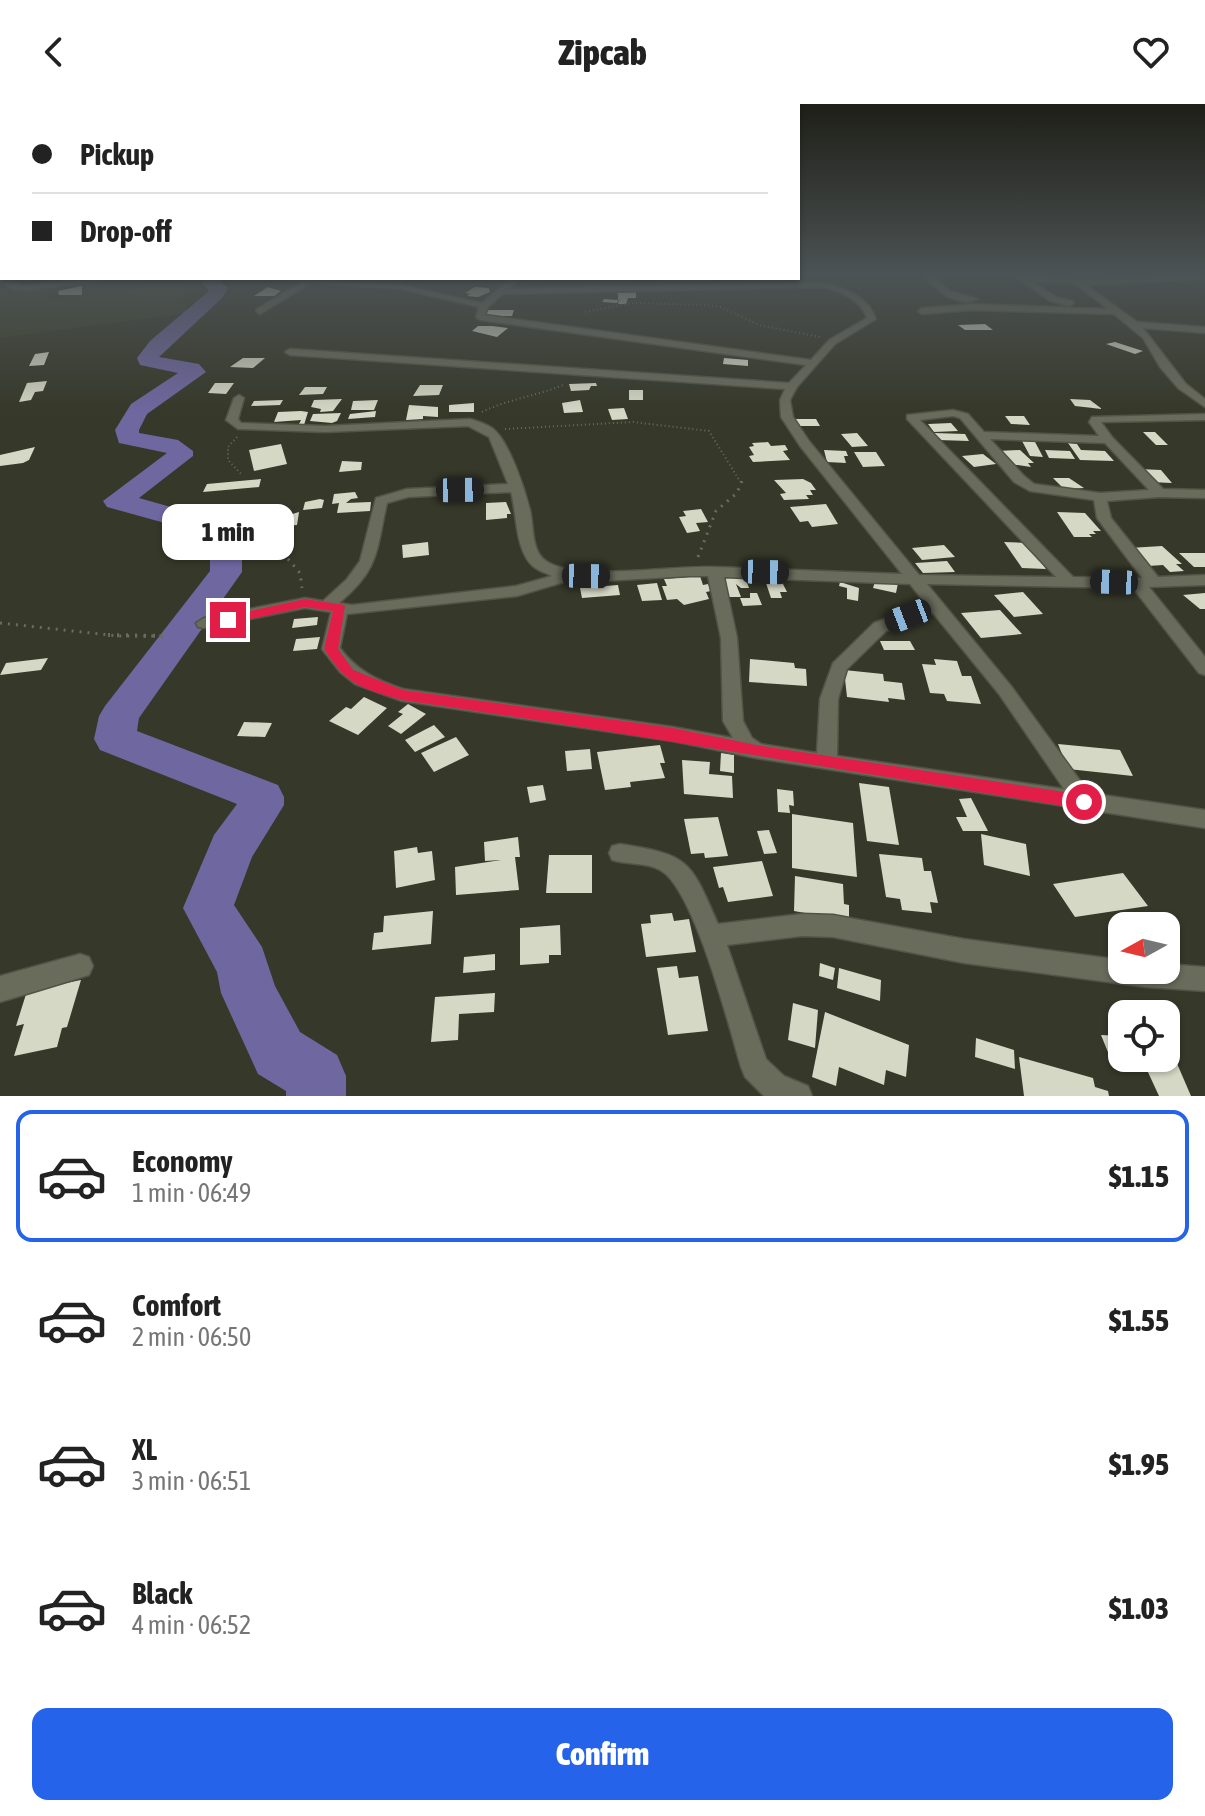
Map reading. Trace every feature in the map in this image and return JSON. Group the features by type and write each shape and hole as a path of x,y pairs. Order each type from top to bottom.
{"street":[{"path":"500,320 814,363"},
{"path":"870,320 836,340 792,386 785,400 787,417 804,443 1005,690 1084,802"},
{"path":"1127,320 1147,337 1164,365 1182,386 1205,404"},
{"path":"1135,325 1205,330"},
{"path":"290,352 792,386"},
{"path":"239,398 232,420 238,426 309,429 470,422 488,430 508,464 523,510 529,549 538,563 548,570 569,575"},
{"path":"1068,581 911,417 959,414 1030,487 1100,497 1198,494 1205,506"},
{"path":"1159,493 1108,440 1096,419 1205,417"},
{"path":"982,435 1108,440"},
{"path":"515,488 407,493 381,501 373,528 371,551 356,579 333,607 331,649 348,673 368,684 402,695 673,734 756,751 1205,819"},
{"path":"1100,497 1104,518 1205,669"},
{"path":"715,571 729,638 733,721 745,743 756,751"},
{"path":"204,623 305,603 374,608 517,591 569,575 715,571 917,579 1205,580"},
{"path":"827,762 829,699 839,667 880,627 936,606"},
{"path":"620,853 671,863 688,884 711,936 755,1067 768,1084 798,1096"},
{"path":"711,936 802,925 833,926 964,951 1146,975 1205,979"},
{"path":"0,989 80,966"}],"path":[{"path":"749,320 836,340"},
{"path":"470,422 498,404 534,396 571,382"},
{"path":"488,430 588,423 668,423 709,431 742,482 737,493 716,511 704,546 690,571"},
{"path":"241,474 228,460 228,447 250,427"},
{"path":"288,559 300,573 305,603"},
{"path":"0,623 118,636 163,636"}],"shaded area":[{"path":"0,320 133,320 0,338"}],"building":[{"path":"985,324 993,330 965,330 958,325"},
{"path":"478,326 508,328 497,337 472,331"},
{"path":"1115,342 1143,351 1135,354 1106,344"},
{"path":"49,352 44,365 29,366 35,354"},
{"path":"243,358 265,358 253,368 230,367"},
{"path":"724,358 748,360 748,366 723,364"},
{"path":"47,381 43,391 35,392 31,400 19,402 27,383"},
{"path":"215,383 234,383 226,394 208,393"},
{"path":"596,383 597,386 591,386 589,390 571,391 569,384"},
{"path":"420,385 443,385 439,395 413,396"},
{"path":"305,387 327,387 323,394 299,395"},
{"path":"629,390 643,390 643,400 629,400"},
{"path":"342,399 333,411 320,412 321,409 311,407 314,400"},
{"path":"1070,399 1090,400 1102,409 1075,406"},
{"path":"283,400 280,405 251,406 254,401"},
{"path":"378,400 374,410 351,410 353,401"},
{"path":"580,400 583,412 564,413 562,403"},
{"path":"474,403 474,412 449,412 449,405"},
{"path":"409,405 438,407 438,417 406,420"},
{"path":"624,408 628,419 612,420 608,409"},
{"path":"376,411 375,417 348,419 350,414"},
{"path":"278,412 308,412 304,425 298,426 301,420 274,422"},
{"path":"341,413 332,423 310,421 313,414"},
{"path":"1005,416 1024,416 1030,425 1011,424"},
{"path":"795,419 816,419 820,426 798,426"},
{"path":"951,423 958,431 934,432 928,424"},
{"path":"1143,432 1155,432 1168,445 1156,445"},
{"path":"857,433 868,446 852,447 841,434"},
{"path":"934,433 965,434 969,441 938,440"},
{"path":"1021,439 1034,440 1043,457 1030,456"},
{"path":"768,442 771,446 785,445 788,450 783,451 790,460 753,462 749,456 754,455 749,447 754,446 752,443"},
{"path":"1068,443 1077,444 1081,450 1105,451 1114,461 1080,460"},
{"path":"281,444 287,464 254,471 249,450"},
{"path":"35,447 29,460 0,466 0,455"},
{"path":"824,450 846,451 846,463 827,462"},
{"path":"1020,450 1034,463 1028,463 1031,467 1010,464 997,451"},
{"path":"1045,450 1070,451 1075,459 1049,458"},
{"path":"854,452 876,452 885,466 863,467"},
{"path":"983,454 996,464 974,467 962,456"},
{"path":"342,461 362,462 361,470 339,472"},
{"path":"1139,469 1161,470 1172,483 1150,482"},
{"path":"1053,478 1069,478 1084,488 1064,489"},
{"path":"261,479 259,487 203,492 207,484"},
{"path":"803,479 816,490 810,490 813,495 806,495 809,499 784,500 780,494 786,493 774,480"},
{"path":"355,492 358,498 346,503 371,502 370,511 337,513 339,503 332,504 334,494"},
{"path":"324,500 322,508 303,510 305,502"},
{"path":"506,502 511,514 507,514 507,518 486,520 486,503"},
{"path":"826,504 838,524 812,527 808,521 800,522 790,507"},
{"path":"701,509 708,522 696,523 700,531 687,533 679,517 686,516 683,511"},
{"path":"299,512 297,525 272,527 276,519"},
{"path":"1057,512 1085,513 1101,531 1093,531 1096,534 1089,534 1092,537 1074,537"},
{"path":"428,542 429,555 403,558 402,545"},
{"path":"1004,542 1027,543 1046,569 1022,568"},
{"path":"944,545 955,557 922,560 912,548"},
{"path":"1162,546 1182,564 1176,564 1184,571 1170,572 1163,565 1148,566 1129,548"},
{"path":"1179,553 1205,553 1205,567 1194,567"},
{"path":"947,561 955,572 923,573 915,563"},
{"path":"700,576 703,585 708,584 711,591 706,592 709,599 684,605 677,599 667,600 662,586 667,586 664,579"},
{"path":"745,577 749,588 736,584 741,597 726,597 719,578"},
{"path":"876,578 898,583 896,593 873,588"},
{"path":"782,582 787,592 780,592 782,598 771,598 766,583"},
{"path":"840,582 859,588 858,601 847,599 847,588 839,586"},
{"path":"657,583 662,600 642,601 637,585"},
{"path":"618,585 620,595 582,598 580,588"},
{"path":"1023,592 1043,614 1014,617 994,595"},
{"path":"750,593 757,593 762,605 743,606 740,598 750,598"},
{"path":"1205,593 1205,609 1200,609 1183,595"},
{"path":"1000,610 1022,634 981,638 961,613"},
{"path":"318,617 317,625 292,628 294,619"},
{"path":"320,637 317,649 293,651 296,639"},
{"path":"880,641 910,641 915,650 884,650"},
{"path":"48,658 41,670 0,675 6,663"},
{"path":"750,659 794,663 795,668 806,669 807,686 749,682"},
{"path":"934,659 957,661 962,676 971,676 981,704 947,701 944,694 930,693 922,664 936,665"},
{"path":"844,670 883,674 884,681 902,683 905,700 888,698 889,702 847,697"},
{"path":"364,697 387,708 358,735 329,721 346,707 351,709"},
{"path":"408,704 426,714 401,734 388,726 403,714 398,712"},
{"path":"244,722 272,723 265,737 237,736"},
{"path":"434,725 445,737 415,752 405,740"},
{"path":"456,737 469,755 434,772 421,753"},
{"path":"1058,744 1120,750 1133,776 1068,769"},
{"path":"660,745 665,763 660,763 665,778 630,782 631,787 605,790 597,752"},
{"path":"590,749 592,769 567,771 565,751"},
{"path":"721,753 734,755 734,773 720,771"},
{"path":"682,760 710,762 709,774 732,776 733,798 684,794"},
{"path":"859,783 889,787 899,845 867,841"},
{"path":"543,785 546,800 530,803 527,787"},
{"path":"777,789 793,791 794,806 789,805 790,813 778,812"},
{"path":"971,798 988,831 963,831 956,817 967,817 959,799"},
{"path":"792,814 853,823 857,877 792,868"},
{"path":"718,817 728,856 705,858 704,853 691,854 684,819"},
{"path":"769,830 777,853 764,854 757,831"},
{"path":"981,834 1026,844 1030,876 984,865"},
{"path":"518,837 520,857 515,857 519,890 456,895 455,867 501,860 485,861 484,842"},
{"path":"417,847 418,853 432,851 435,880 396,888 394,851"},
{"path":"879,854 922,858 924,871 931,871 938,903 930,902 932,913 902,910 900,899 886,897"},
{"path":"549,855 592,855 592,893 546,893"},
{"path":"762,861 773,896 728,902 723,887 719,888 713,867"},
{"path":"1123,873 1148,906 1075,917 1053,884"},
{"path":"795,876 843,884 844,904 849,905 849,921 794,911"},
{"path":"433,911 431,944 372,950 374,933 383,932 384,916"},
{"path":"672,913 674,921 689,919 696,952 646,957 641,924 651,923 650,915"},
{"path":"560,925 561,955 549,955 549,963 520,965 520,928"},
{"path":"495,954 495,970 463,973 464,957"},
{"path":"820,963 835,968 833,980 819,976"},
{"path":"677,966 679,978 698,976 708,1031 668,1035 657,968"},
{"path":"839,968 881,980 880,1001 837,988"},
{"path":"81,980 67,1027 62,1028 57,1047 14,1056 24,1024 16,1026 27,991"},
{"path":"495,993 494,1012 459,1014 458,1040 431,1042 435,997"},
{"path":"793,1003 818,1010 815,1048 788,1040"},
{"path":"825,1012 909,1045 906,1077 886,1070 884,1085 839,1067 836,1086 812,1077"},
{"path":"1101,1035 1108,1035 1108,1052"},
{"path":"976,1038 1014,1050 1015,1069 975,1057"},
{"path":"1019,1057 1093,1078 1095,1087 1108,1091 1109,1096 1024,1096"},
{"path":"1180,1070 1191,1096 1159,1096 1148,1072"}],"waterway":[{"path":"186,320 157,345 147,361 195,372 139,409 131,418 127,430 128,438 175,447 180,451 180,456 117,501 182,519 226,545 226,572 119,716 115,739 262,797 261,805 231,849 208,908 243,965 249,993 279,1053 316,1076 316,1096"}],"route":[{"path":"228,620 305,603 340,608 331,649 348,673 368,684 402,695 673,734 756,751 1084,802"}]}
